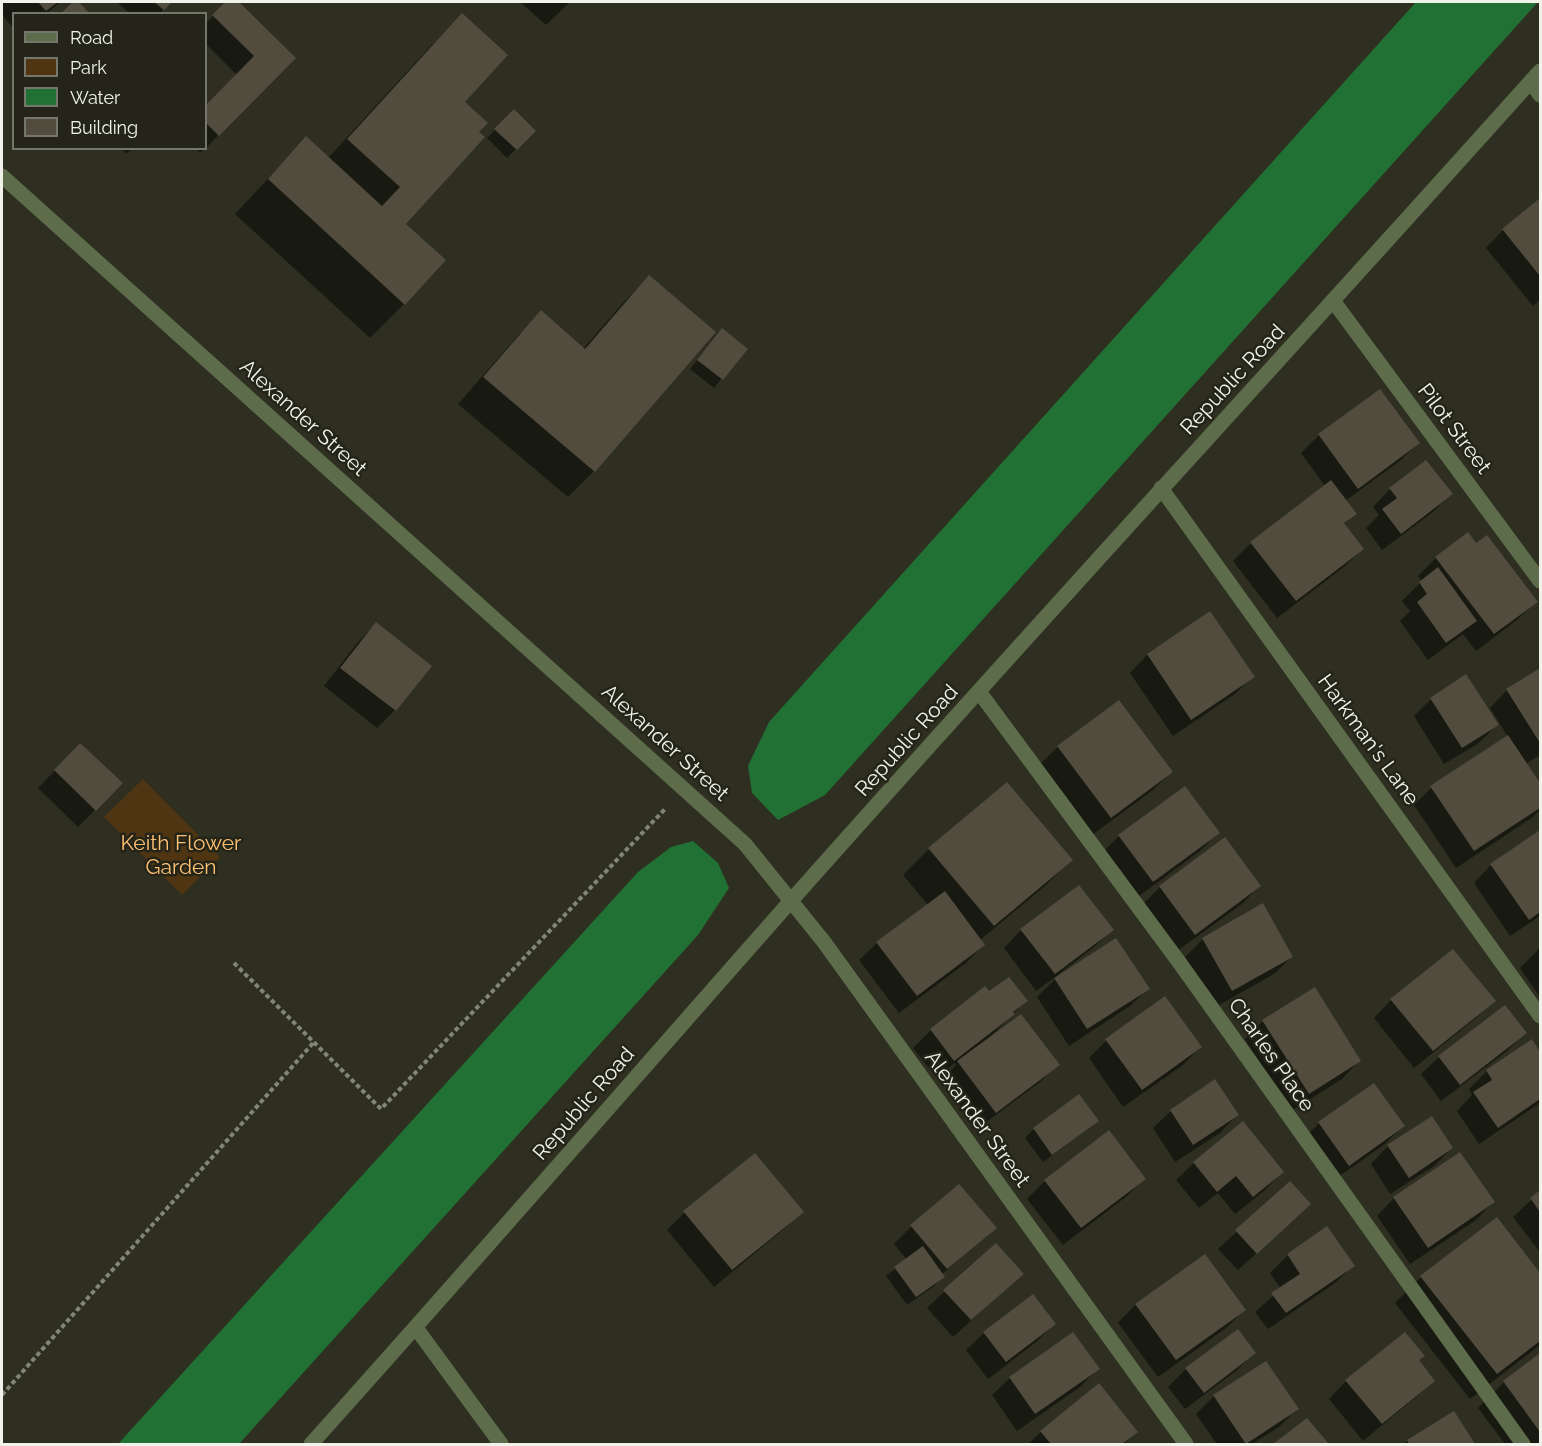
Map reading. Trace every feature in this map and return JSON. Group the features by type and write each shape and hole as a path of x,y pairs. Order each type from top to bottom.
{"street":[{"path":"1536,76 1540,95"},
{"name":"Republic Road","path":"311,1444 416,1328 792,900 980,693 1161,488 1334,302 1536,76"},
{"name":"Alexander Street","path":"2,176 745,844 792,900 1186,1444"},
{"name":"Pilot Street","path":"1334,302 1540,581"},
{"name":"Harkman's Lane","path":"1161,488 1540,1016"},
{"name":"Charles Place","path":"980,693 1179,962 1523,1444"},
{"path":"416,1328 501,1444"}],"path":[{"path":"234,963 381,1109 684,788"},
{"path":"2,1395 314,1042"}],"green space":[{"name":"Keith Flower Garden","path":"143,779 220,857 182,895 104,817"}],"water":[{"path":"1416,2 1538,2 825,795 778,820 752,793 748,766 769,722"},
{"path":"693,841 718,863 729,888 698,935 239,1444 118,1444 638,872 671,847"}],"building":[{"path":"38,2 58,2 46,11"},
{"path":"73,2 79,2 88,12 62,12"},
{"path":"154,2 172,2 164,10"},
{"path":"225,2 239,2 296,58 219,136 207,124 207,104 254,56 212,15"},
{"path":"462,13 508,55 465,102 488,123 479,132 485,137 406,224 446,260 405,305 268,179 306,136 382,206 400,187 347,139"},
{"path":"514,109 536,131 517,150 494,129"},
{"path":"1540,198 1540,276 1502,229"},
{"path":"649,275 716,332 595,472 483,377 541,310 585,349"},
{"path":"722,328 748,349 723,380 697,360"},
{"path":"1380,389 1420,443 1358,489 1318,434"},
{"path":"1426,460 1453,494 1401,534 1382,509 1397,498 1389,488"},
{"path":"1331,480 1357,514 1344,523 1364,549 1296,601 1250,542"},
{"path":"1468,532 1476,543 1487,535 1538,602 1494,634 1435,557"},
{"path":"1438,567 1477,621 1446,643 1417,602 1427,594 1419,582"},
{"path":"1210,611 1255,677 1191,720 1147,654"},
{"path":"376,622 432,666 396,711 340,668"},
{"path":"1540,668 1540,743 1506,689"},
{"path":"1466,674 1499,725 1462,748 1430,698"},
{"path":"1119,700 1173,772 1111,818 1057,746"},
{"path":"1508,735 1540,783 1540,808 1474,851 1430,786"},
{"path":"80,743 123,783 96,811 54,770"},
{"path":"1007,782 1073,860 994,926 928,848"},
{"path":"1185,786 1220,833 1153,882 1118,835"},
{"path":"1540,830 1540,912 1529,920 1490,864"},
{"path":"1225,837 1261,886 1195,935 1159,886"},
{"path":"1079,885 1114,930 1055,974 1020,929"},
{"path":"945,891 985,945 917,996 876,942"},
{"path":"1263,903 1293,957 1232,991 1202,938"},
{"path":"1116,938 1150,989 1087,1029 1054,978"},
{"path":"1453,949 1496,1001 1433,1051 1390,999"},
{"path":"1009,977 1028,1001 1013,1012 1015,1014 954,1061 930,1029 985,986 989,991"},
{"path":"1315,987 1361,1061 1309,1094 1262,1020"},
{"path":"1165,996 1202,1047 1142,1090 1105,1039"},
{"path":"1505,1005 1527,1033 1460,1085 1438,1056"},
{"path":"1021,1014 1060,1065 996,1113 957,1061"},
{"path":"1532,1039 1540,1052 1540,1099 1498,1128 1473,1092 1492,1080 1486,1070"},
{"path":"1215,1079 1239,1115 1193,1145 1170,1110"},
{"path":"1374,1083 1405,1126 1349,1166 1318,1122"},
{"path":"1079,1094 1099,1121 1052,1155 1033,1128"},
{"path":"1432,1116 1453,1148 1409,1178 1387,1145"},
{"path":"1243,1121 1284,1172 1253,1197 1236,1176 1217,1192 1193,1162"},
{"path":"1109,1130 1146,1179 1081,1228 1044,1180"},
{"path":"1460,1152 1495,1202 1428,1248 1393,1197"},
{"path":"755,1153 804,1212 732,1270 683,1211"},
{"path":"1290,1181 1311,1204 1257,1254 1235,1230"},
{"path":"959,1184 997,1228 947,1269 910,1225"},
{"path":"1540,1190 1540,1212 1530,1198"},
{"path":"1497,1217 1540,1273 1540,1341 1497,1374 1420,1276"},
{"path":"1327,1226 1355,1266 1286,1313 1271,1293 1300,1274 1287,1254"},
{"path":"996,1243 1024,1274 971,1320 943,1290"},
{"path":"923,1246 945,1277 916,1297 894,1267"},
{"path":"1205,1254 1246,1310 1176,1360 1135,1304"},
{"path":"1033,1294 1056,1324 1006,1362 983,1332"},
{"path":"1238,1329 1256,1353 1204,1393 1185,1368"},
{"path":"1073,1332 1100,1369 1035,1414 1009,1377"},
{"path":"1405,1332 1425,1356 1419,1360 1435,1381 1382,1424 1345,1380"},
{"path":"1540,1353 1540,1432 1503,1381"},
{"path":"1266,1361 1299,1409 1246,1444 1213,1395"},
{"path":"1099,1383 1138,1432 1122,1444 1051,1444 1040,1431"},
{"path":"1454,1411 1475,1444 1409,1444 1407,1440"},
{"path":"1307,1418 1329,1444 1273,1444"}]}
